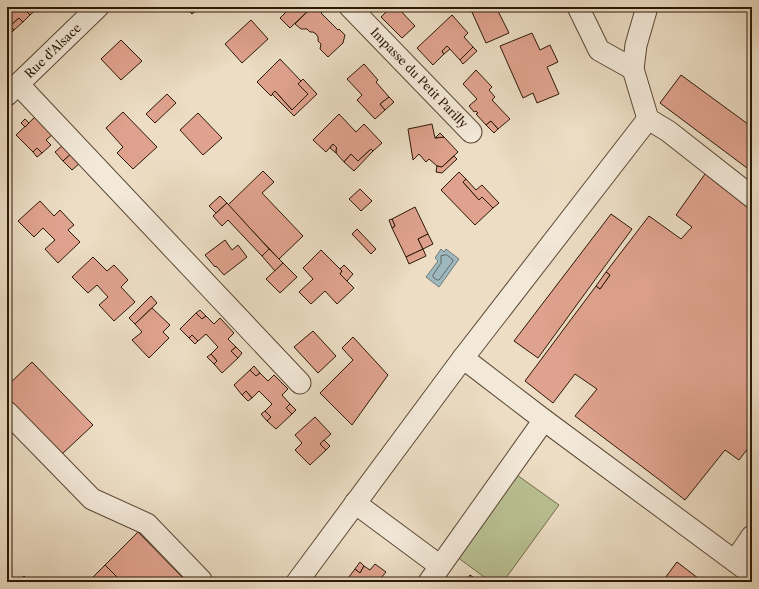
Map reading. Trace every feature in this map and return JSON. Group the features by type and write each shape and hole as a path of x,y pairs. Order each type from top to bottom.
{"street":[{"name":"Impasse du Petit Parilly","path":"350,7 471,132"},
{"path":"578,7 599,50 633,69"},
{"path":"647,7 636,45 633,69 648,119 668,131 752,197"},
{"name":"Rue d'Alsace","path":"13,90 95,8"},
{"path":"13,90 300,383"},
{"path":"297,582 463,358 648,119"},
{"path":"463,358 752,574"},
{"path":"7,412 92,500 147,524 201,580"},
{"path":"355,503 434,574 544,420"},
{"path":"735,561 752,536"}],"green space":[{"path":"517,475 559,505 503,582 491,582 457,557"}],"water":[{"path":"441,249 444,252 446,249 459,259 439,287 426,277 438,261 435,258"}],"building":[{"path":"7,7 30,7 26,11 30,15 23,22 19,18 10,26 14,30 7,37"},
{"path":"30,7 39,7 30,15 26,11"},
{"path":"185,7 200,7 192,14"},
{"path":"282,7 312,7 290,28 280,18 286,12"},
{"path":"312,7 319,7 323,11 321,13 345,35 343,43 328,57 320,49 321,44 318,41 316,34 307,29 301,29 295,24"},
{"path":"391,7 397,7 415,26 402,38 381,17"},
{"path":"477,7 496,7 509,33 486,43 471,10"},
{"path":"555,7 567,7 557,12"},
{"path":"606,7 616,7 612,12"},
{"path":"452,15 468,33 464,37 473,47 460,60 447,46 442,51 444,54 433,65 417,48"},
{"path":"19,18 23,22 14,30 10,26"},
{"path":"251,20 268,39 242,63 225,44"},
{"path":"532,33 540,50 550,45 558,62 547,67 559,94 537,103 533,93 523,98 500,46"},
{"path":"121,40 142,61 121,80 101,59"},
{"path":"447,46 450,49 444,54 442,51"},
{"path":"473,47 477,51 463,64 460,60"},
{"path":"280,59 301,81 298,84 308,94 292,110 275,91 271,96 257,82"},
{"path":"364,64 378,80 376,82 389,97 380,104 385,110 375,119 357,100 362,95 347,79"},
{"path":"476,70 492,87 489,90 495,97 492,100 510,119 498,129 491,121 486,125 476,114 478,113 476,111 474,112 469,106 477,99 463,84"},
{"path":"681,75 752,127 752,161 747,168 660,103"},
{"path":"303,79 317,94 294,116 272,94 275,91 292,110 308,94 298,84"},
{"path":"167,94 176,103 155,123 146,114"},
{"path":"389,97 394,102 385,110 380,104"},
{"path":"123,112 157,147 133,169 117,153 123,147 106,128"},
{"path":"198,113 222,138 203,155 180,130"},
{"path":"339,114 356,132 364,124 382,143 373,151 371,149 358,161 351,154 344,162 336,153 337,148 333,144 326,152 313,140"},
{"path":"36,116 53,134 46,140 51,145 42,153 37,148 33,152 16,135"},
{"path":"25,119 29,123 25,127 21,123"},
{"path":"491,121 498,129 494,133 486,125"},
{"path":"432,124 435,138 444,137 458,152 442,167 437,166 429,159 426,162 419,154 413,160 408,129"},
{"path":"440,133 444,137 435,138"},
{"path":"64,144 72,153 63,161 55,152"},
{"path":"333,144 337,148 336,153 330,148"},
{"path":"37,148 42,153 37,157 33,152"},
{"path":"371,149 373,151 354,171 344,162 351,154 358,161"},
{"path":"72,153 81,162 72,170 63,161"},
{"path":"454,156 457,159 442,173 436,172 437,166 442,167"},
{"path":"7,170 12,176 7,181"},
{"path":"263,171 274,182 262,193 303,236 279,259 228,205"},
{"path":"459,172 466,179 463,182 479,200 482,197 493,208 475,225 441,190"},
{"path":"705,174 752,211 752,443 739,460 725,450 685,500 575,416 597,389 575,374 553,403 525,381 596,286 600,289 610,275 606,272 649,216 681,239 692,227 676,215"},
{"path":"466,179 476,190 482,185 499,203 493,208 482,197 479,200 463,182"},
{"path":"360,189 372,201 361,211 349,199"},
{"path":"220,196 227,203 216,213 209,206"},
{"path":"40,201 54,216 60,210 74,225 68,230 80,242 58,263 45,249 55,240 43,228 34,237 18,221"},
{"path":"227,203 269,249 262,256 228,220 222,226 213,216"},
{"path":"415,207 428,234 418,239 423,249 406,257 392,228 395,226 392,219"},
{"path":"611,214 632,229 538,358 514,341"},
{"path":"392,219 395,226 392,228 389,220"},
{"path":"357,229 376,249 371,254 352,234"},
{"path":"428,234 433,244 423,249 418,239"},
{"path":"225,240 232,250 238,245 247,257 224,275 205,255"},
{"path":"269,249 283,263 275,271 262,256"},
{"path":"423,249 426,256 409,264 406,257"},
{"path":"321,250 342,271 340,274 354,288 337,304 325,291 311,304 299,292 313,279 303,268"},
{"path":"93,257 107,271 114,265 128,280 121,287 135,302 114,321 99,305 108,297 97,285 88,293 72,277"},
{"path":"283,263 297,277 280,293 266,279"},
{"path":"344,265 353,274 347,281 340,274 342,271 340,269"},
{"path":"606,272 610,275 600,289 596,286"},
{"path":"151,296 157,303 135,324 129,318"},
{"path":"152,308 170,325 163,332 169,338 149,358 132,340 142,332 135,324"},
{"path":"200,310 206,316 202,319 196,313"},
{"path":"196,313 202,319 206,316 214,324 220,318 234,333 228,339 236,347 231,351 238,358 222,373 214,364 217,361 211,354 218,347 206,334 198,341 192,335 189,338 180,329"},
{"path":"313,331 336,356 318,373 294,347"},
{"path":"192,335 198,341 195,344 189,338"},
{"path":"353,337 388,375 352,425 320,393 353,360 342,348"},
{"path":"236,347 242,353 238,358 231,351"},
{"path":"211,354 217,361 214,364 207,357"},
{"path":"32,362 93,425 62,454 7,397 7,386"},
{"path":"254,366 260,373 256,376 250,370"},
{"path":"250,370 256,376 260,373 268,381 274,375 288,389 282,395 290,404 286,408 292,414 276,429 267,421 271,417 265,411 272,404 259,391 252,398 246,391 242,395 234,385"},
{"path":"246,391 252,398 248,401 242,395"},
{"path":"290,404 296,410 292,414 286,408"},
{"path":"265,411 271,417 267,421 261,414"},
{"path":"315,417 331,434 320,444 326,450 310,465 295,450 302,443 295,435"},
{"path":"324,440 330,446 326,450 320,444"},
{"path":"138,532 187,582 122,582 105,565"},
{"path":"360,562 364,566 360,573 355,569"},
{"path":"677,562 703,582 662,582"},
{"path":"375,564 386,572 381,578 386,582 345,582 355,569 360,573 364,566 370,570"},
{"path":"105,565 122,582 94,582 91,579"},
{"path":"470,575 480,582 465,582"},
{"path":"24,576 30,582 17,582"}]}
